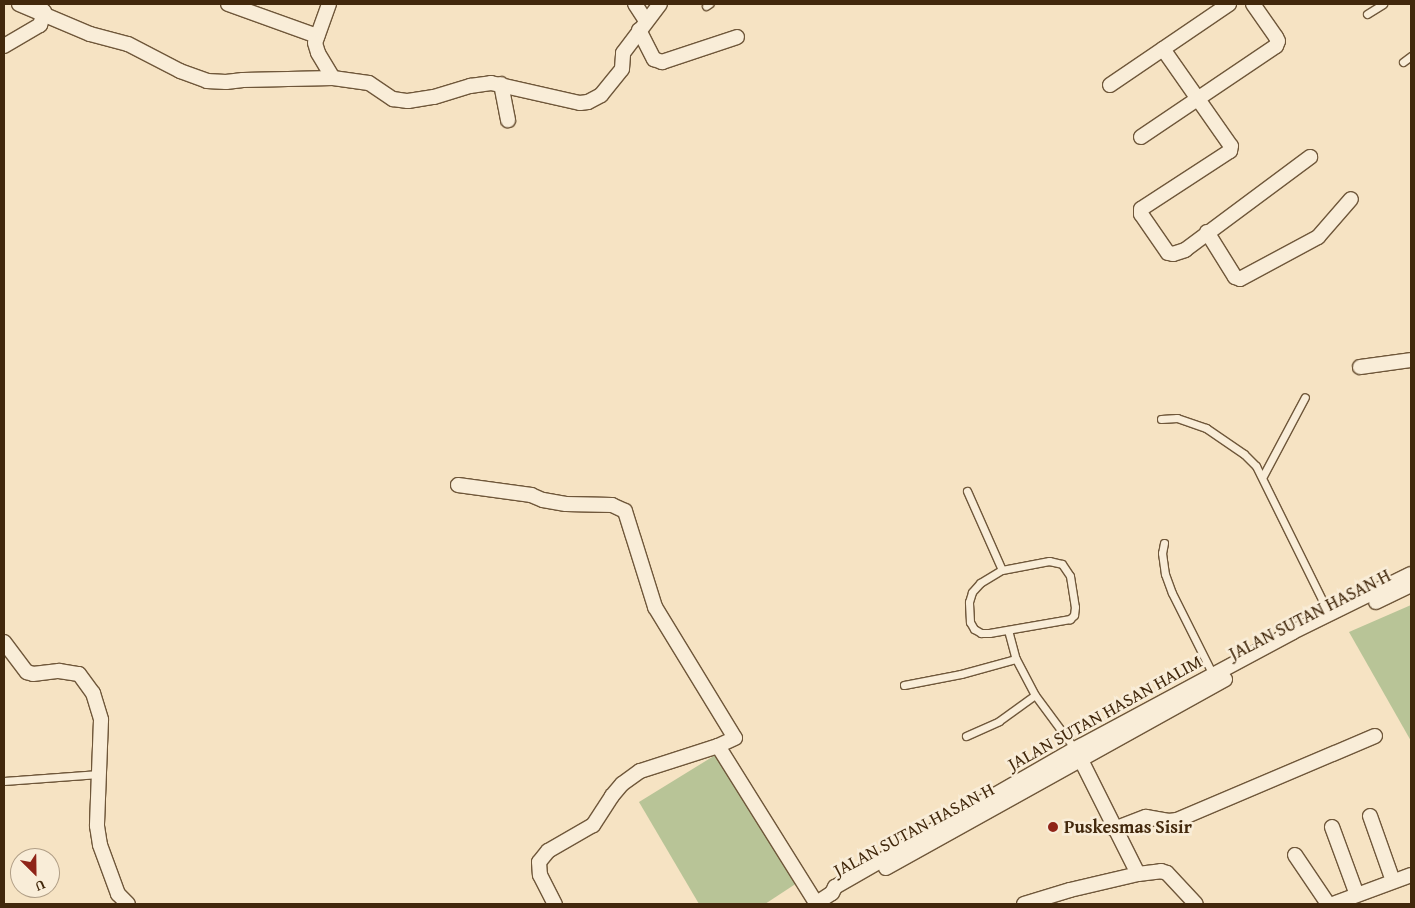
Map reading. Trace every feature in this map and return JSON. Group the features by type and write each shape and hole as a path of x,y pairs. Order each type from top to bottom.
{"street":[{"path":"20,4 40,8 90,34 128,44 207,81 334,78 368,84 393,98 408,101 434,97 470,86 501,84 580,103 595,100 601,95 622,69 623,52 660,4"},
{"path":"228,4 317,36"},
{"path":"329,4 315,43 318,54 334,78"},
{"path":"635,4 654,59 662,62 737,37"},
{"path":"1110,85 1228,4"},
{"path":"1141,137 1276,46 1278,41 1276,37 1253,4"},
{"path":"4,46 40,25 40,8"},
{"path":"1163,49 1230,143 1230,151 1145,205 1141,210 1141,214 1154,235 1171,254 1184,250 1310,157"},
{"path":"501,84 508,120"},
{"path":"1207,232 1234,277 1240,279 1318,237 1352,200"},
{"path":"1360,367 1411,360"},
{"path":"458,485 531,494 544,500 566,504 612,506 626,511 655,607 736,738 724,744 640,771 622,784 593,825 548,851 539,862 540,874 555,904"},
{"name":"JALAN SUTAN HASAN HALIM","path":"823,900 835,887 1079,754 1213,675 1411,574"},
{"name":"JALAN SUTAN HASAN H","path":"1079,754 1256,662 1411,585"},
{"path":"4,642 27,672 33,674 70,672 79,674 93,693 101,720 97,826 100,844 118,894 128,904"},
{"path":"1114,829 1146,817 1161,820 1177,820 1375,736"},
{"path":"724,744 823,900"},
{"path":"1079,754 1114,829 1138,874"},
{"path":"1370,816 1394,881"},
{"path":"1332,827 1357,895"},
{"path":"1295,855 1328,904"},
{"path":"1030,904 1070,890 1138,874 1161,872 1167,873 1196,904"},
{"path":"1333,904 1411,874"}],"lane":[{"path":"1367,14 1383,4"},
{"path":"1402,62 1411,56"},
{"path":"1263,476 1305,397"},
{"path":"1161,419 1177,418 1206,428 1244,454 1263,476 1330,616"},
{"path":"967,491 1002,570"},
{"path":"1164,543 1163,560 1172,593 1213,675"},
{"path":"1049,561 1062,564 1070,576 1074,615 1064,621 1008,630 981,633 974,629 969,612 972,592 980,583 1002,570 1049,561"},
{"path":"1008,630 1016,659 1035,695 1079,754"},
{"path":"904,685 961,674 1016,659"},
{"path":"966,736 999,721 1035,695"},
{"path":"4,781 99,774"}],"green space":[{"path":"1411,605 1411,741 1349,632"},
{"path":"717,754 797,883 765,904 699,904 639,802"}],"place":[{"name":"Puskesmas Sisir","path":"1053,827"}]}
